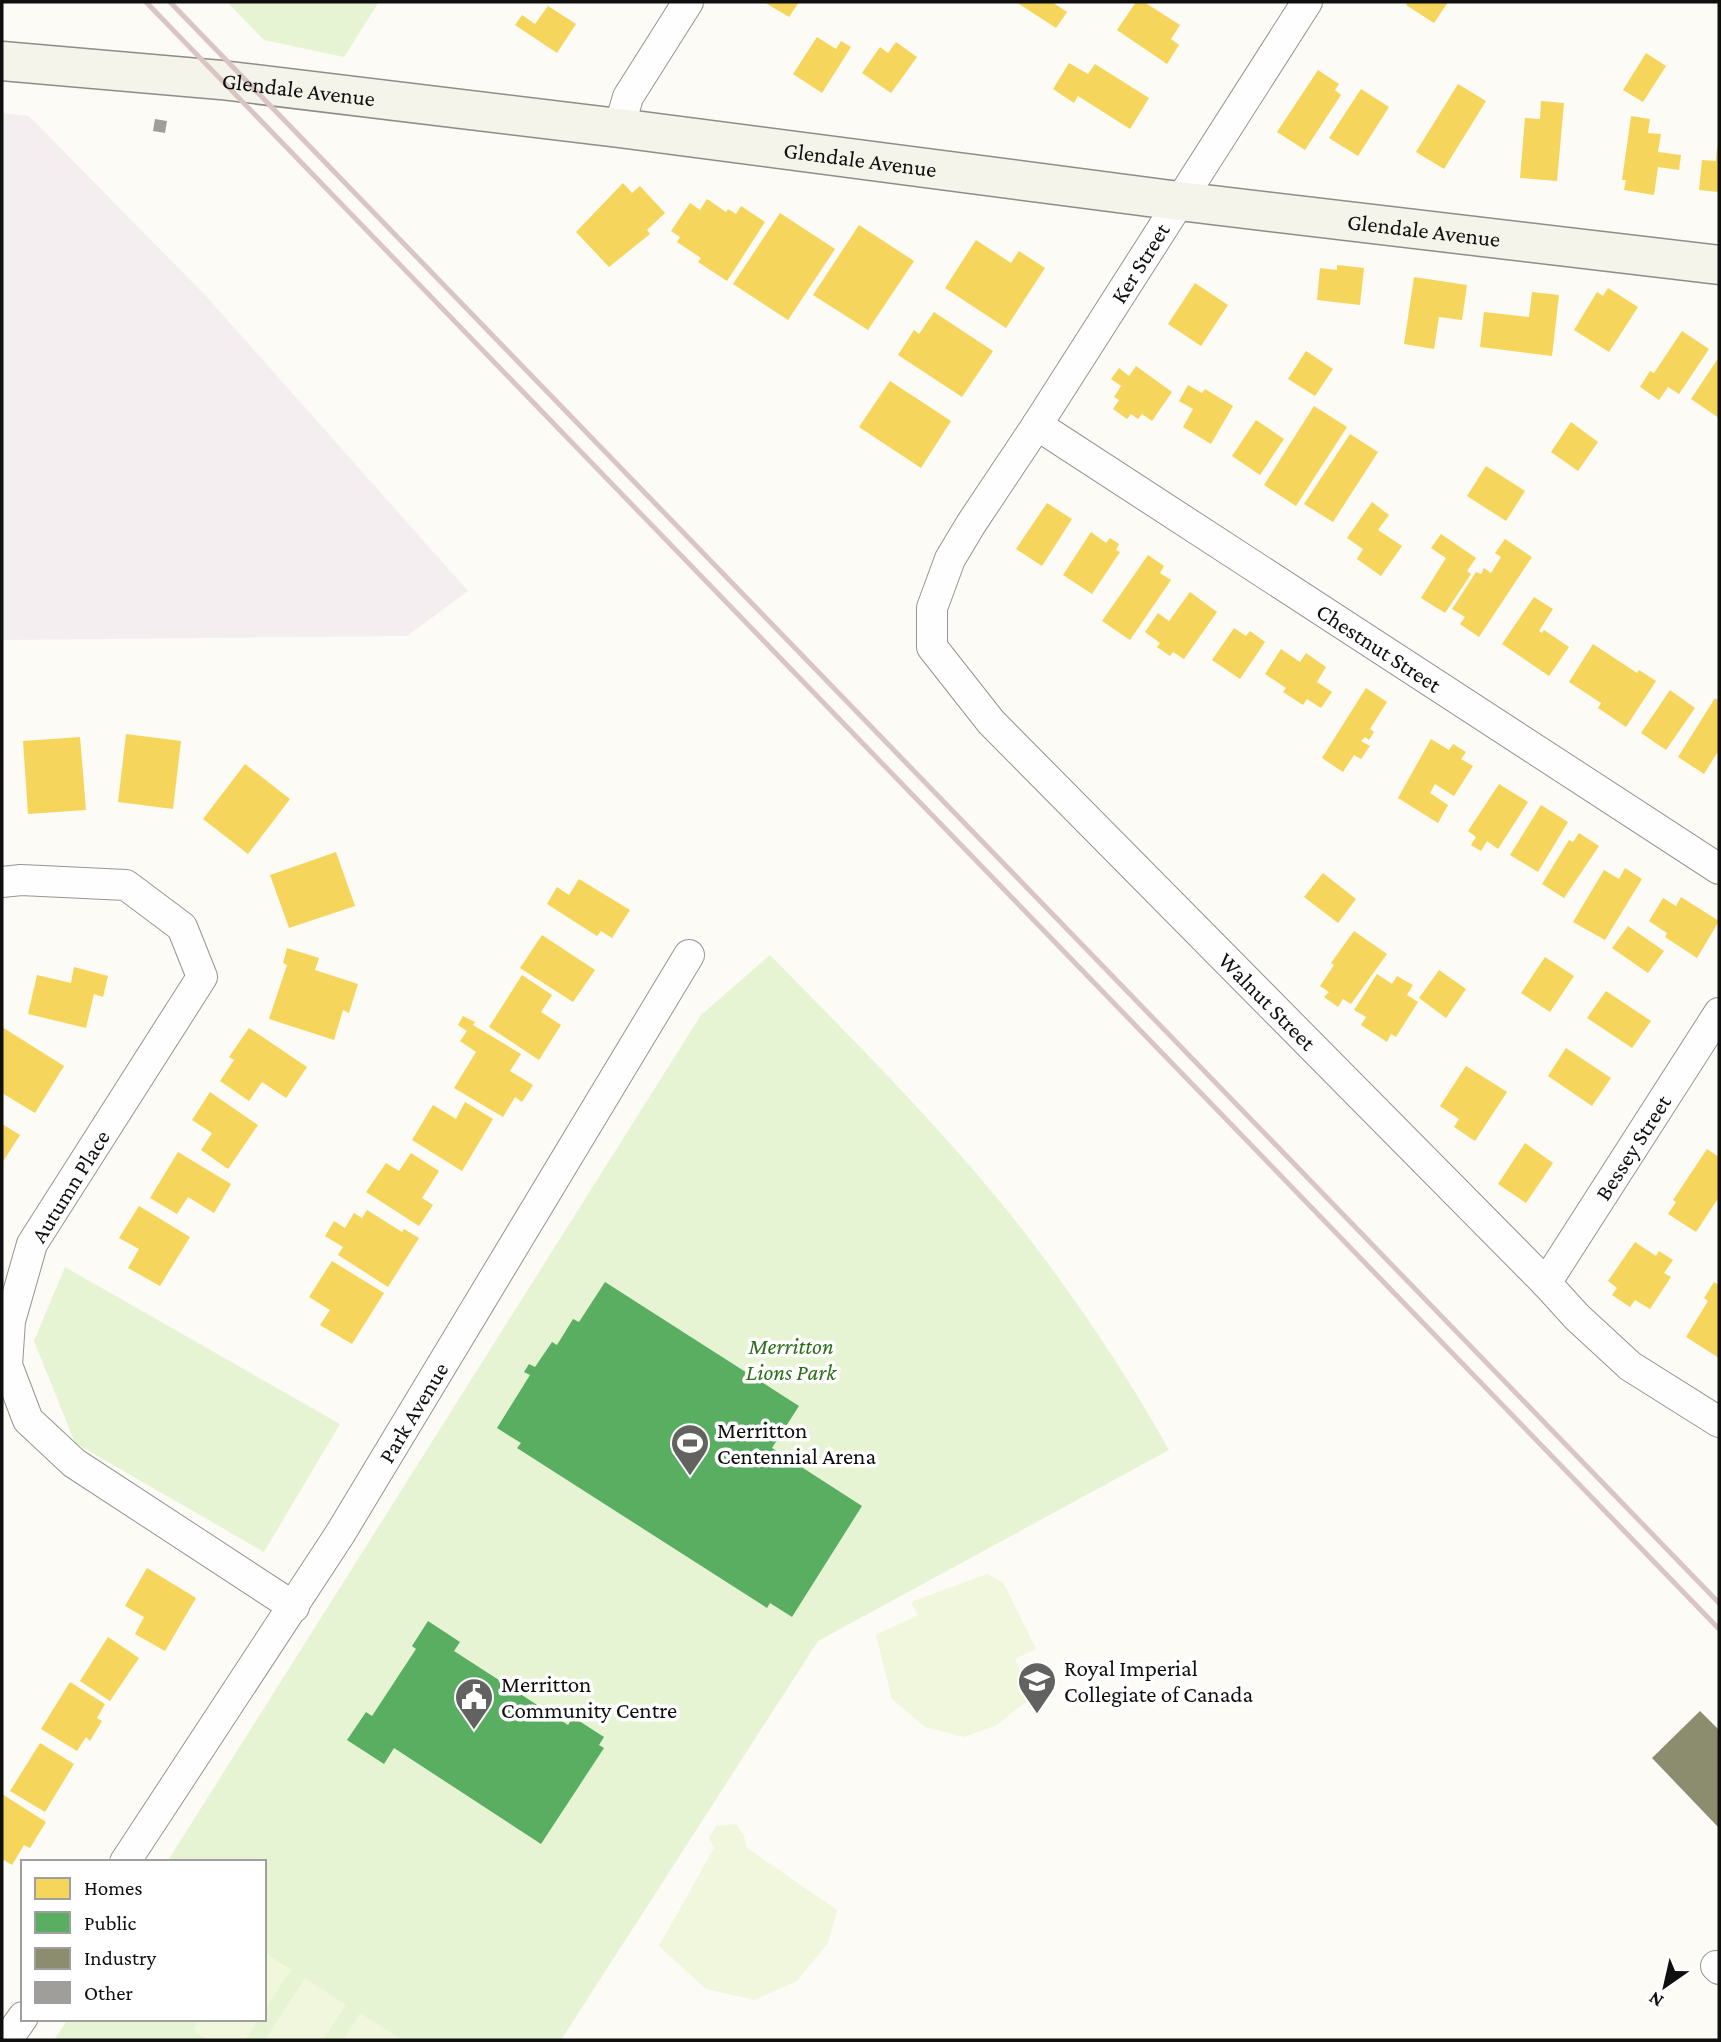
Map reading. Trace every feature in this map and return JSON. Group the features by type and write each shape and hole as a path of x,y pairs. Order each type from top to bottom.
{"main road":[{"name":"Glendale Avenue","path":"2,61 221,80 619,128 1179,201 1719,265"}],"street":[{"path":"619,128 628,97 688,2"},
{"name":"Ker Street","path":"971,524 1307,2"},
{"name":"Chestnut Street","path":"1037,425 1719,869"},
{"name":"Walnut Street","path":"971,524 950,559 932,608 932,647 991,722 1585,1325 1630,1366 1719,1422"},
{"name":"Autumn Place","path":"2,882 21,880 126,885 182,927 202,977 32,1244 10,1321 7,1365 28,1420 74,1463 294,1607"},
{"name":"Park Avenue","path":"126,1860 347,1522 689,955"},
{"name":"Bessey Street","path":"1546,1283 1719,1013"},
{"path":"7,2040 21,2020"}],"shaded area":[{"path":"2,113 29,116 206,296 468,591 407,636 2,640"}],"green space":[{"path":"227,2 379,2 344,57 264,40"},
{"name":"Merritton Lions Park","path":"770,955 868,1055 993,1193 1062,1282 1100,1337 1169,1450 818,1641 561,2040 54,2040 67,2021 266,2021 266,1860 168,1860 701,1015"},
{"path":"65,1267 340,1424 264,1552 75,1443 34,1341"},
{"path":"987,1574 1003,1582 1036,1649 1015,1659 1033,1696 997,1725 964,1737 925,1727 892,1699 876,1635 918,1615 911,1602"},
{"path":"736,1824 744,1836 747,1848 837,1910 828,1943 797,1981 754,2000 706,1989 659,1946 714,1848 709,1838 716,1826"},
{"path":"266,1953 291,1970 266,2008"},
{"path":"305,1978 346,2005 323,2040 265,2040"},
{"path":"360,2013 401,2039 343,2040"},
{"path":"199,2021 258,2021 245,2040 208,2040 193,2030"}],"building: Homes":[{"path":"764,2 799,2 789,17"},
{"path":"1016,2 1052,2 1067,12 1056,28"},
{"path":"1136,2 1144,2 1180,25 1171,39 1179,45 1167,64 1117,30"},
{"path":"1408,2 1448,2 1434,23 1406,5"},
{"path":"548,6 576,24 557,53 515,25 522,15 535,24"},
{"path":"817,37 836,49 841,41 851,47 822,93 793,74"},
{"path":"896,42 917,57 891,93 862,73 880,47 888,53"},
{"path":"1646,53 1666,66 1643,102 1623,90"},
{"path":"1069,63 1088,74 1095,64 1149,98 1130,129 1078,96 1074,103 1053,89"},
{"path":"1318,70 1339,84 1335,90 1341,95 1305,150 1277,132"},
{"path":"1458,84 1486,101 1444,169 1416,152"},
{"path":"1361,89 1389,107 1358,156 1329,138"},
{"path":"1541,101 1564,103 1557,181 1520,178 1525,118 1540,119"},
{"path":"1631,116 1650,119 1648,133 1661,134 1658,152 1681,155 1679,170 1658,167 1654,195 1624,190 1626,180 1622,180"},
{"path":"1717,147 1719,192 1699,190 1702,160 1716,161"},
{"path":"623,183 632,193 640,186 665,213 647,230 650,234 609,267 576,232"},
{"path":"707,199 726,212 728,209 736,214 741,206 765,222 727,281 698,262 701,258 677,242 680,237 671,231 690,203 700,210"},
{"path":"780,213 835,249 788,320 733,284"},
{"path":"859,225 914,261 868,330 813,295"},
{"path":"976,240 1011,263 1019,251 1045,268 1006,328 945,288"},
{"path":"1337,265 1364,268 1360,305 1317,300 1320,268 1337,270"},
{"path":"1414,277 1467,285 1462,320 1439,317 1434,349 1404,344"},
{"path":"1195,283 1228,305 1201,346 1168,324"},
{"path":"1608,288 1638,307 1609,352 1574,330 1597,292 1603,296"},
{"path":"1532,292 1559,295 1552,356 1480,347 1484,312 1529,317"},
{"path":"934,312 993,351 962,397 898,355 914,330 919,334"},
{"path":"1682,331 1709,349 1679,394 1668,387 1659,400 1640,387 1650,371 1654,373"},
{"path":"1306,351 1333,369 1315,396 1288,379"},
{"path":"1719,357 1719,418 1691,399"},
{"path":"1136,366 1172,392 1152,421 1142,414 1138,419 1131,414 1127,419 1113,409 1119,400 1114,397 1121,386 1111,379 1119,368 1129,376"},
{"path":"890,381 951,421 921,468 859,427"},
{"path":"1188,385 1202,393 1205,389 1233,406 1211,444 1183,427 1193,409 1179,401"},
{"path":"1314,406 1347,427 1296,506 1264,485"},
{"path":"1256,420 1284,439 1260,475 1232,456"},
{"path":"1571,422 1598,442 1578,471 1551,452"},
{"path":"1350,434 1378,452 1333,522 1304,504"},
{"path":"1486,466 1525,491 1506,521 1467,496"},
{"path":"1372,502 1389,515 1378,530 1402,546 1381,576 1357,559 1363,549 1347,538"},
{"path":"1047,503 1072,519 1042,566 1016,549"},
{"path":"1091,532 1106,543 1110,538 1119,544 1116,550 1120,552 1092,594 1063,575"},
{"path":"1441,534 1476,558 1467,571 1471,574 1445,613 1421,598 1446,558 1431,548"},
{"path":"1505,539 1532,557 1479,637 1460,624 1465,617 1452,609 1476,572 1481,574 1484,568 1491,573 1501,557 1495,553"},
{"path":"1148,555 1164,566 1160,573 1171,580 1130,640 1102,621"},
{"path":"1190,592 1217,612 1184,659 1173,652 1170,656 1157,647 1160,643 1145,632 1158,613 1169,621"},
{"path":"1534,597 1553,609 1539,631 1542,633 1544,630 1569,647 1549,676 1502,644"},
{"path":"1234,628 1246,636 1250,631 1265,642 1240,679 1212,660"},
{"path":"1593,644 1637,673 1639,670 1656,681 1626,727 1598,708 1601,703 1569,682"},
{"path":"1281,649 1300,662 1306,653 1326,667 1317,682 1332,692 1321,708 1307,699 1303,705 1283,692 1286,688 1265,674"},
{"path":"1366,688 1387,702 1370,729 1374,732 1369,740 1365,737 1361,741 1370,746 1361,759 1354,755 1343,772 1322,758"},
{"path":"1670,690 1695,708 1666,750 1641,733"},
{"path":"1715,698 1719,701 1719,750 1704,774 1678,757"},
{"path":"126,734 181,741 173,809 118,802"},
{"path":"80,737 86,810 28,814 23,741"},
{"path":"1431,739 1449,750 1453,744 1466,752 1461,759 1473,766 1454,796 1435,784 1430,793 1448,805 1438,823 1398,798"},
{"path":"245,764 290,799 248,854 203,819"},
{"path":"1499,784 1528,802 1498,849 1487,841 1481,851 1471,845 1476,837 1468,831"},
{"path":"1541,805 1568,822 1538,872 1510,855"},
{"path":"1579,833 1599,846 1564,898 1542,884 1569,840 1573,842"},
{"path":"336,852 355,906 289,928 270,875"},
{"path":"1625,868 1642,879 1605,940 1573,922 1604,870 1619,879"},
{"path":"1323,873 1356,899 1338,923 1304,897"},
{"path":"579,879 630,910 612,938 601,931 597,936 547,904 557,887 569,895"},
{"path":"1681,897 1719,921 1697,958 1665,937 1667,933 1649,921 1663,898 1676,906"},
{"path":"1628,926 1664,951 1648,973 1612,948"},
{"path":"1354,931 1387,954 1351,1004 1343,999 1338,1007 1324,997 1329,992 1320,986 1334,965 1331,963"},
{"path":"542,935 595,970 573,1002 520,968"},
{"path":"287,948 319,958 315,970 358,984 349,1013 343,1010 334,1040 269,1019 287,965 283,963"},
{"path":"1545,957 1574,976 1550,1012 1521,993"},
{"path":"74,967 108,976 103,997 94,994 86,1028 28,1014 37,975 71,983"},
{"path":"1439,970 1466,989 1446,1018 1419,998"},
{"path":"1377,974 1392,984 1397,976 1413,985 1407,995 1418,1002 1396,1037 1391,1034 1387,1042 1361,1025 1366,1017 1354,1010"},
{"path":"522,975 552,995 541,1012 561,1025 539,1060 489,1027"},
{"path":"1606,991 1651,1021 1632,1048 1587,1018"},
{"path":"463,1016 521,1054 510,1071 533,1085 522,1102 515,1097 503,1117 454,1088 476,1052 460,1041 467,1031 458,1025"},
{"path":"2,1027 64,1066 35,1113 2,1093"},
{"path":"249,1028 307,1067 286,1098 262,1082 249,1101 220,1081 234,1060 229,1057"},
{"path":"1566,1048 1611,1078 1592,1106 1548,1076"},
{"path":"1466,1066 1507,1092 1475,1141 1454,1127 1459,1119 1440,1106"},
{"path":"210,1092 258,1125 228,1169 201,1150 212,1133 192,1120"},
{"path":"465,1102 493,1119 462,1171 412,1140 433,1105 456,1119"},
{"path":"2,1124 20,1135 2,1163"},
{"path":"1525,1143 1553,1163 1526,1203 1498,1184"},
{"path":"1707,1149 1719,1157 1719,1197 1696,1232 1668,1214 1676,1202 1673,1200"},
{"path":"178,1152 231,1184 214,1213 188,1197 177,1214 150,1198"},
{"path":"411,1153 439,1171 422,1198 433,1205 419,1226 366,1192 386,1163 399,1171"},
{"path":"139,1206 190,1237 160,1286 128,1268 139,1249 119,1238"},
{"path":"367,1210 402,1232 404,1229 419,1238 388,1287 338,1255 343,1247 325,1236 334,1221 345,1228 354,1213 362,1218"},
{"path":"1635,1242 1656,1256 1659,1251 1673,1260 1664,1273 1671,1277 1650,1309 1635,1300 1630,1307 1612,1295 1617,1288 1608,1281"},
{"path":"332,1261 384,1293 352,1344 320,1325 330,1310 309,1297"},
{"path":"1714,1282 1719,1285 1719,1358 1686,1337 1708,1301 1704,1298"},
{"path":"147,1568 196,1598 165,1651 135,1634 144,1617 125,1606"},
{"path":"108,1637 139,1658 110,1701 80,1681"},
{"path":"70,1682 105,1704 97,1718 102,1721 90,1741 86,1737 77,1751 41,1729"},
{"path":"40,1743 74,1764 45,1812 10,1791"},
{"path":"2,1794 46,1822 30,1848 24,1845 12,1865 2,1859"}],"building: Public":[{"name":"Merritton Centennial Arena","path":"605,1282 799,1406 772,1448 862,1506 792,1617 770,1603 767,1608 517,1448 521,1443 497,1428 530,1375 524,1372 529,1364 535,1367 552,1342 557,1345 573,1319 579,1322"},
{"name":"Merritton Community Centre","path":"428,1621 460,1642 454,1651 568,1725 573,1717 604,1737 599,1745 604,1748 541,1844 394,1748 384,1764 347,1740 366,1712 372,1716 416,1649 412,1646"}],"building: Industry":[{"path":"1700,1711 1719,1730 1719,1828 1652,1758"}],"building: Other":[{"path":"155,119 167,121 165,133 153,131"}],"railway":[{"path":"146,2 1719,1629"},
{"path":"170,2 1719,1603"}],"place":[{"name":"Merritton Centennial Arena","path":"690,1477"},
{"name":"Royal Imperial Collegiate of Canada","path":"1037,1715"},
{"name":"Merritton Community Centre","path":"474,1731"}]}
